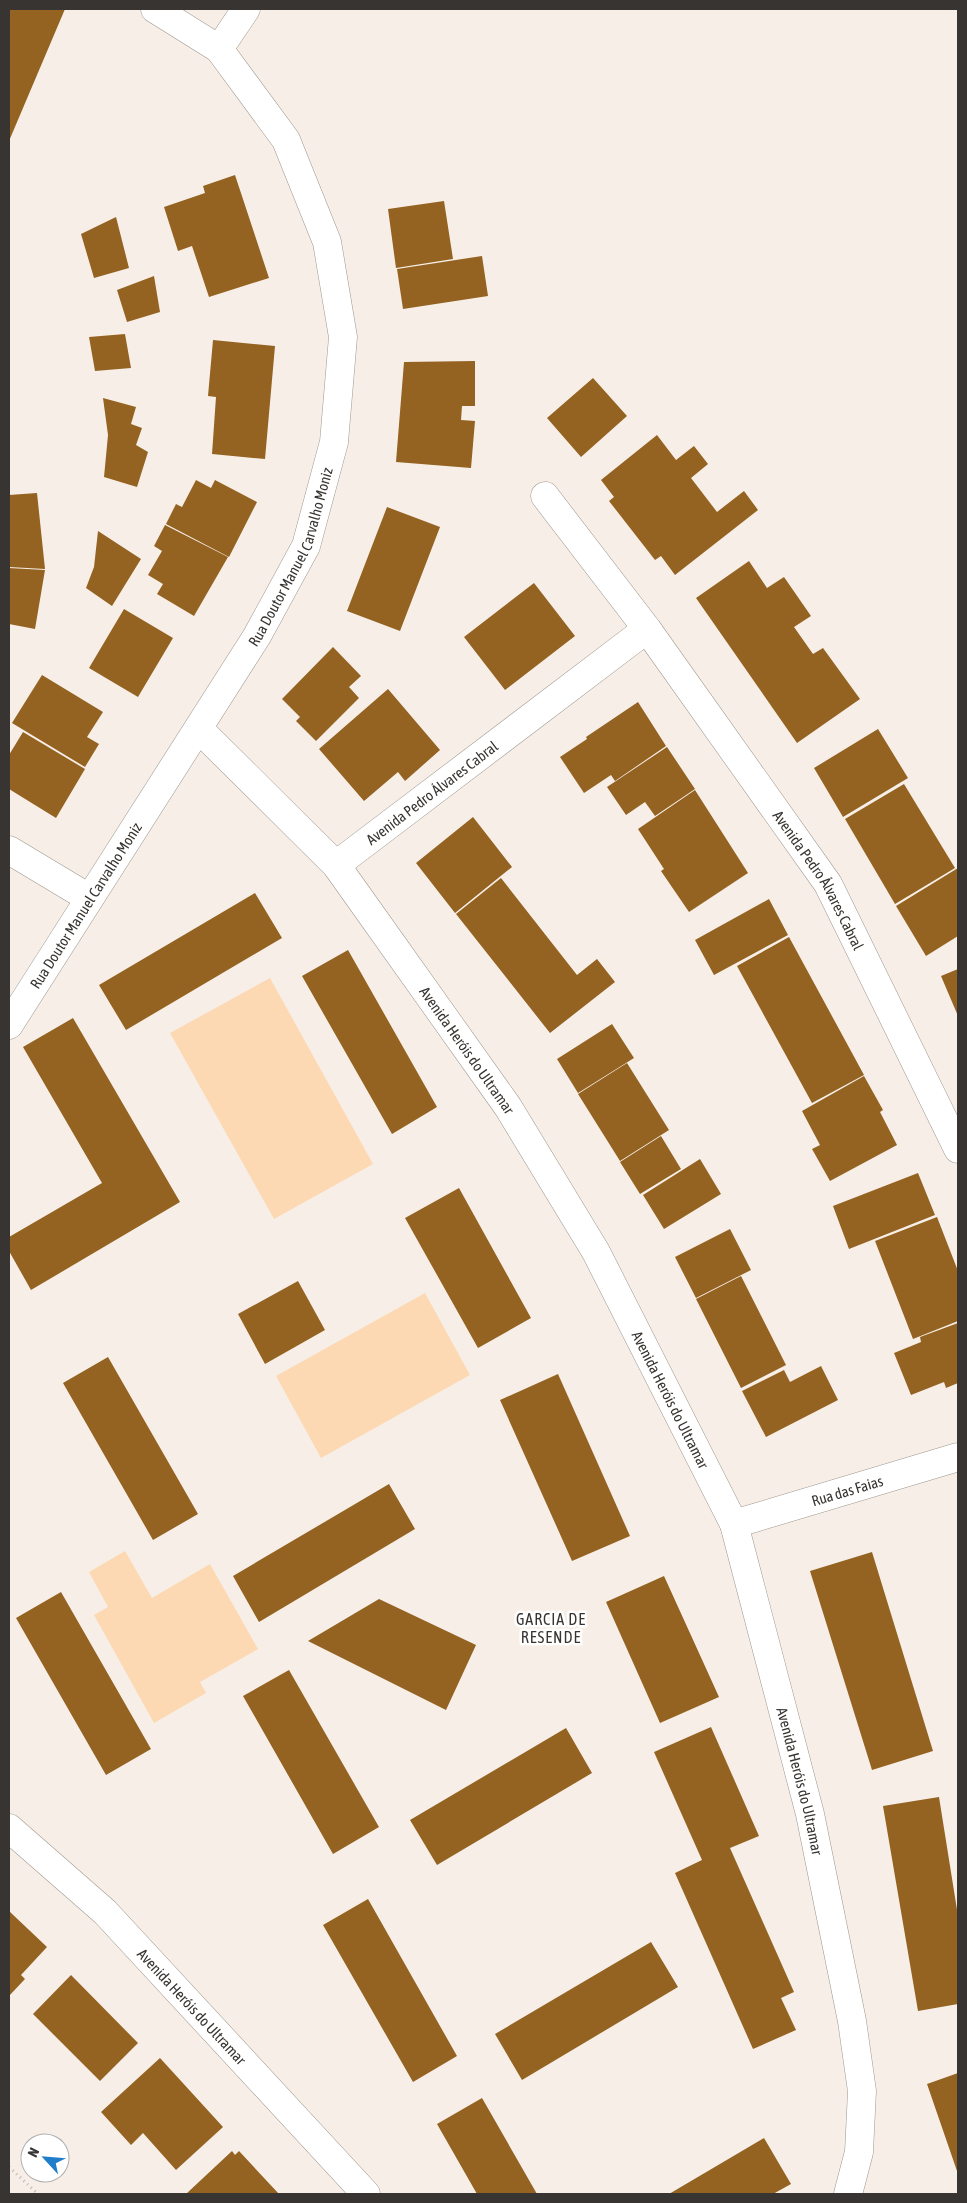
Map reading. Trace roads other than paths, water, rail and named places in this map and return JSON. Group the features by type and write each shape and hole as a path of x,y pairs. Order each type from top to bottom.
{"street":[{"path":"155,9 219,49 246,9"},
{"name":"Rua Doutor Manuel Carvalho Moniz","path":"9,1025 257,636 306,546 334,442 343,337 327,242 286,140 219,49"},
{"name":"Avenida Pedro Álvares Cabral","path":"545,496 647,629 828,884 958,1149"},
{"name":"Avenida Pedro Álvares Cabral","path":"336,865 647,629"},
{"name":"Avenida Heróis do Ultramar","path":"199,729 336,865 508,1107 596,1252 734,1524 810,1814 852,2021 862,2091 859,2152 848,2194"},
{"path":"9,850 89,898"},
{"name":"Rua das Faias","path":"734,1524 958,1457"},
{"name":"Avenida Heróis do Ultramar","path":"9,1828 104,1912 366,2194"}],"district":[{"name":"GARCIA DE RESENDE","path":"551,1628"}]}
